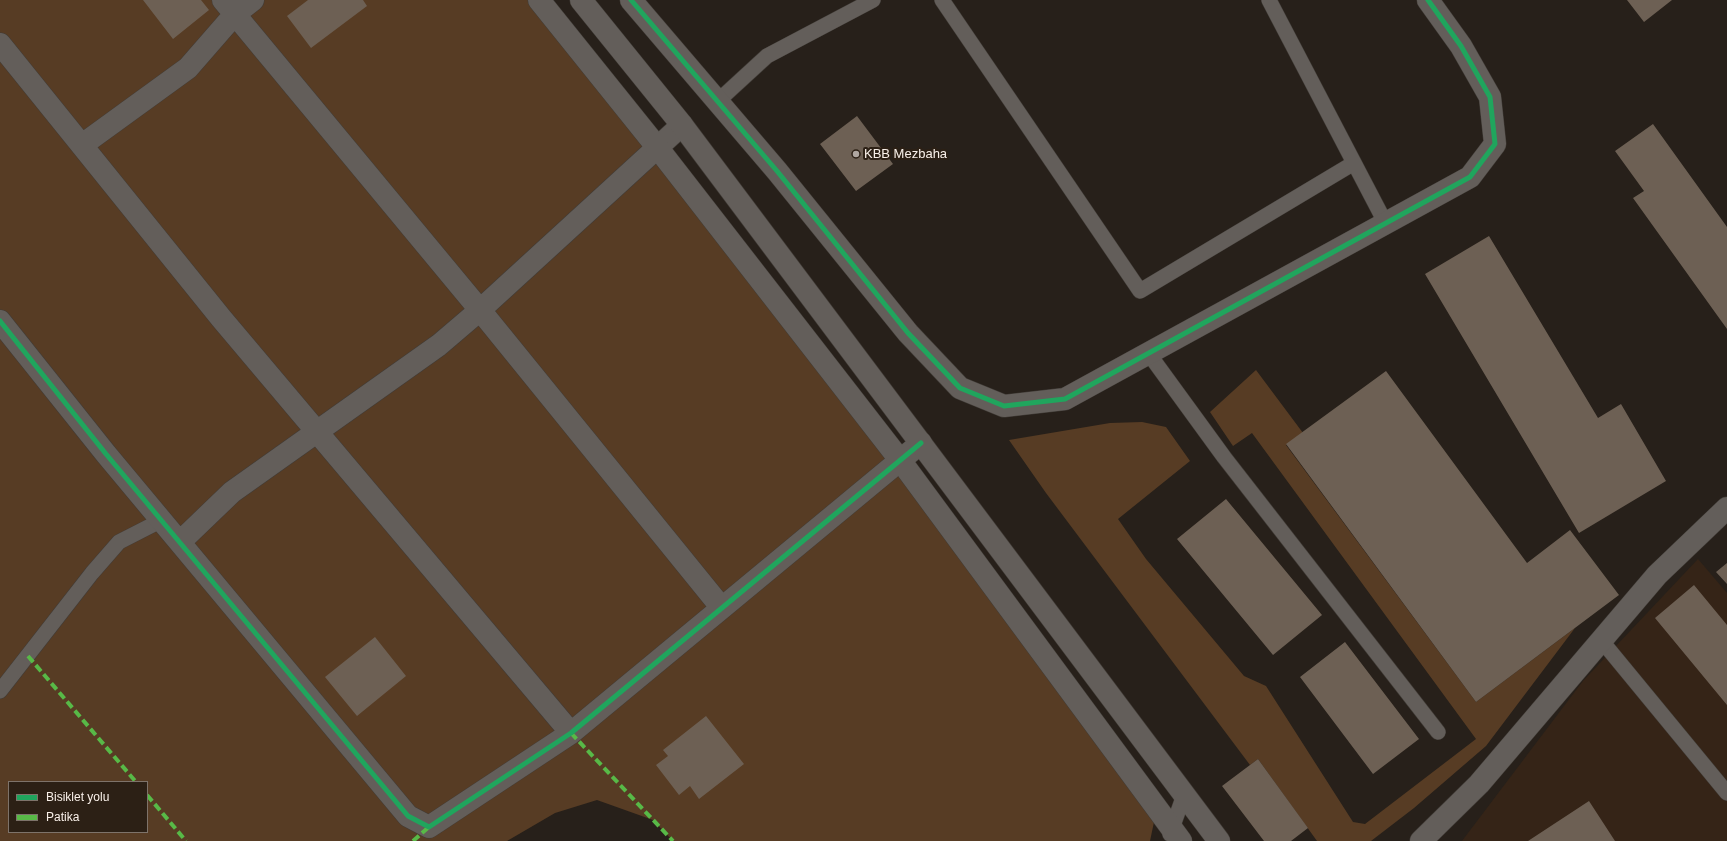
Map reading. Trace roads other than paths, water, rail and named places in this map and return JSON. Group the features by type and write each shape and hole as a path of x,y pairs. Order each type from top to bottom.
{"street":[{"path":"82,146 188,68 229,7 253,0"},
{"path":"539,0 656,147 900,460 1174,837"},
{"path":"581,0 682,125 1219,841"},
{"path":"631,0 777,171 908,333 960,388 1004,406 1065,399 1470,177 1495,144 1490,97 1461,46 1428,0"},
{"path":"229,7 480,310 721,606"},
{"path":"0,44 221,318 571,733"},
{"path":"180,542 232,492 439,345 480,310 656,147 682,125"},
{"path":"0,322 180,542 408,816 429,827 571,733 721,606 921,443"},
{"path":"1421,841 1479,784 1657,575 1727,508"}],"lane":[{"path":"718,101 767,56 873,0"},
{"path":"942,0 1140,291 1354,163"},
{"path":"1269,0 1386,224"},
{"path":"1149,354 1229,463 1438,732"},
{"path":"0,691 92,573 119,542 162,520"},
{"path":"1601,640 1727,794"},
{"path":"1174,837 1184,795"}],"place":[{"name":"KBB Mezbaha","path":"856,154"}]}
